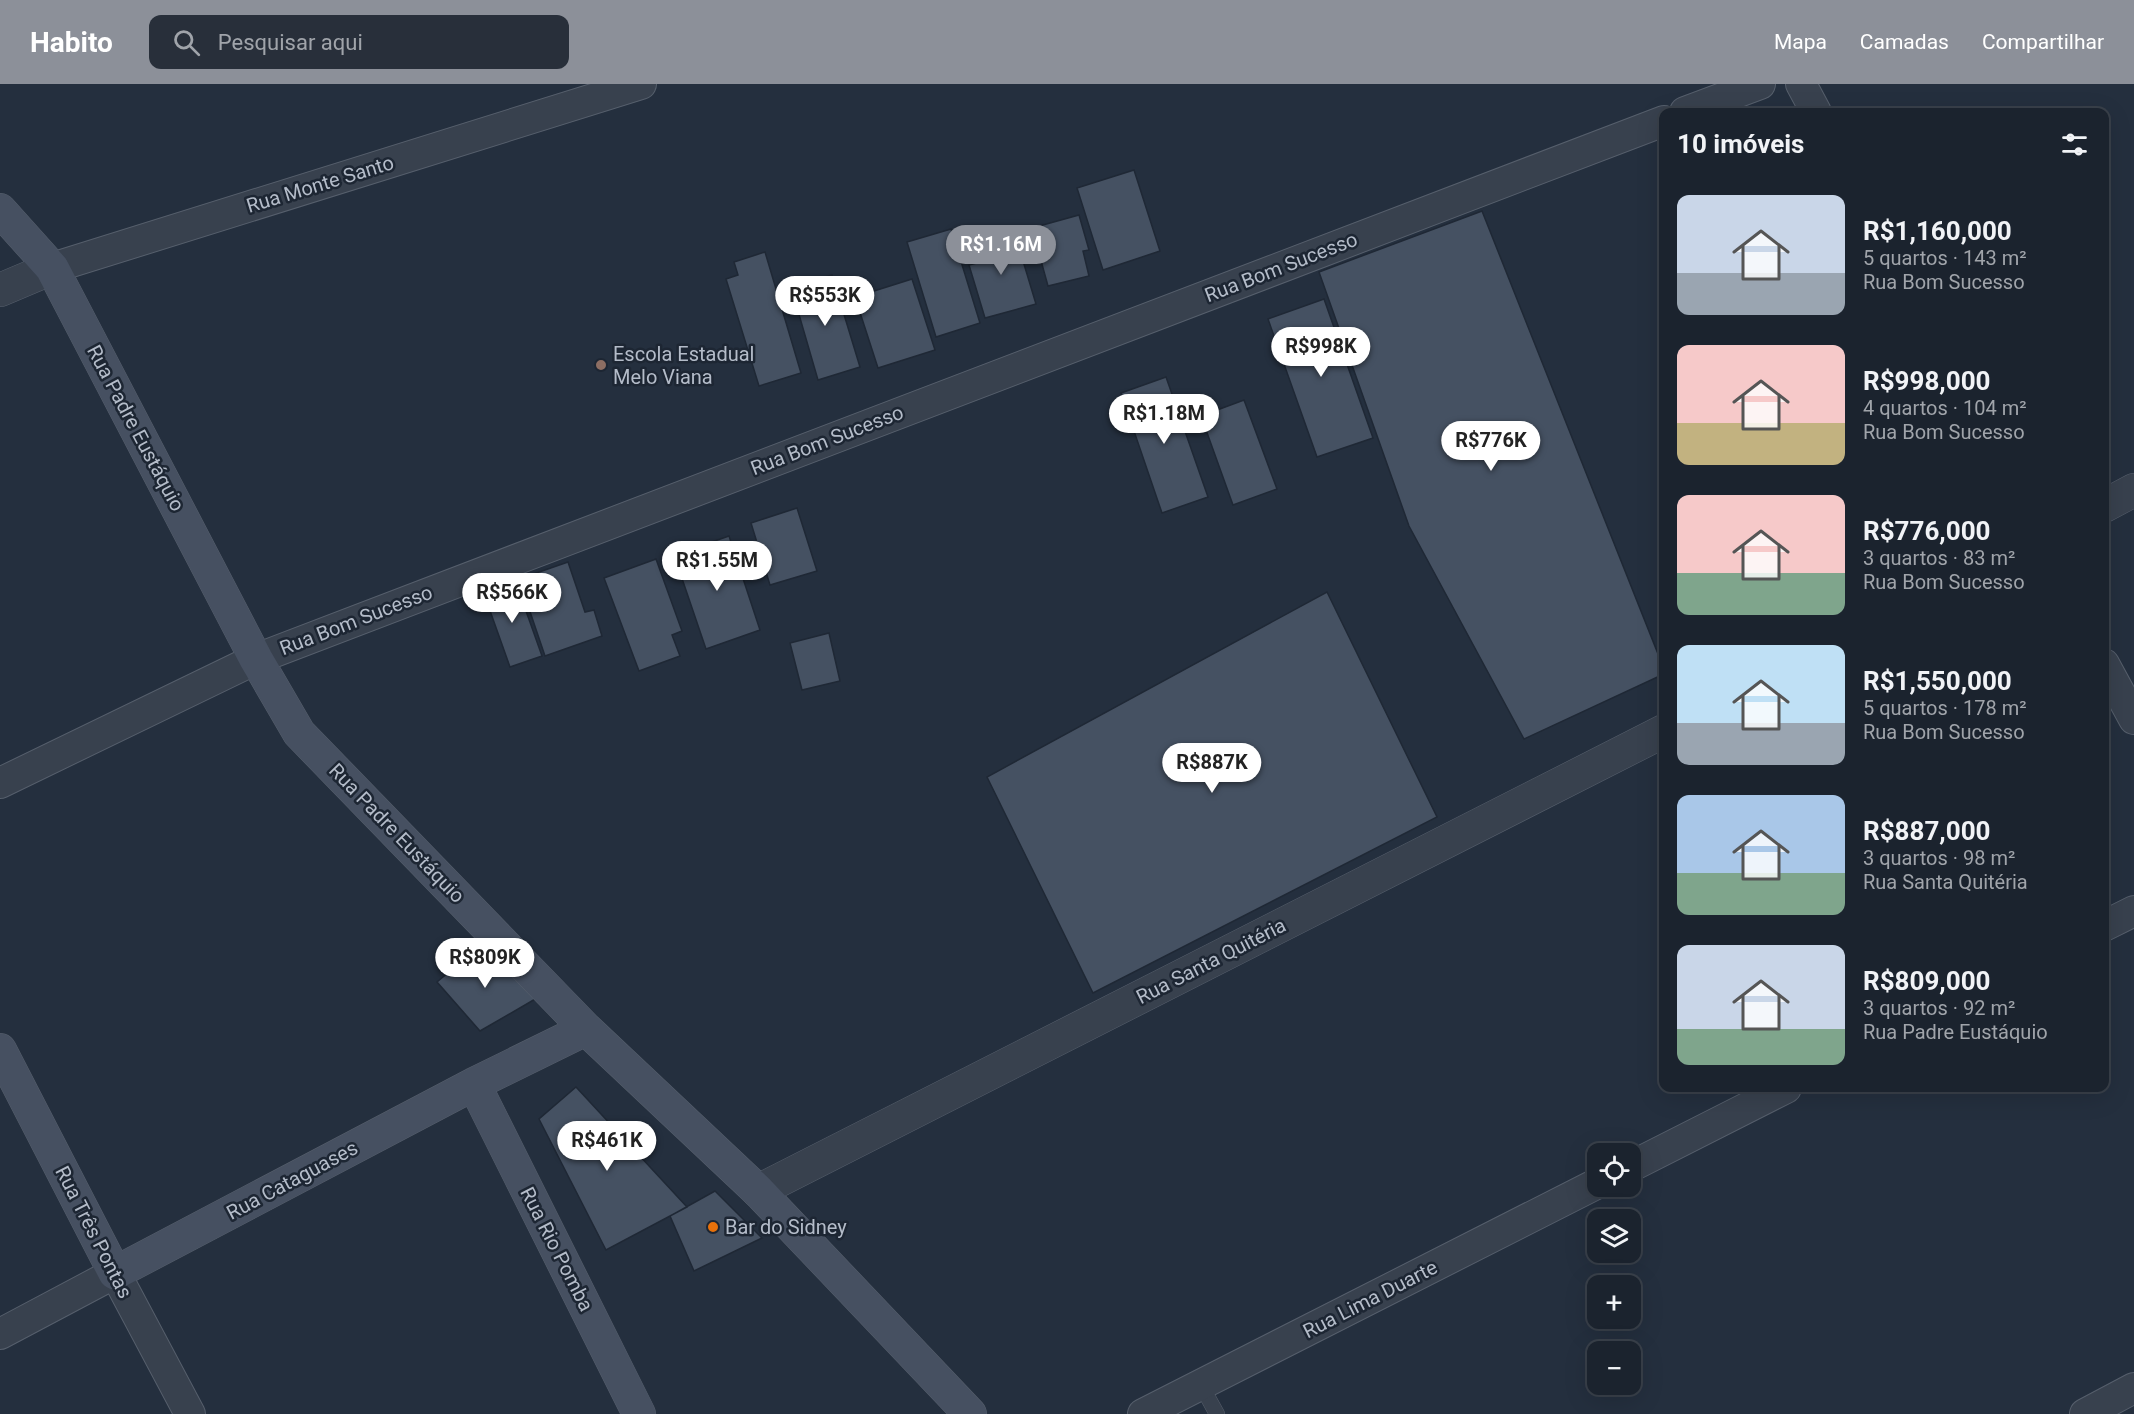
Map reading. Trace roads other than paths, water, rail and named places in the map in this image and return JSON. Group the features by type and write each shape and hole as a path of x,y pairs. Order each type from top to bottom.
{"main road":[{"name":"Rua Padre Eustáquio","path":"0,210 52,268 256,659 299,733 586,1029 758,1191 970,1414"},
{"name":"Rua Cataguases","path":"115,1273 474,1084 586,1029"},
{"name":"Rua Três Pontas","path":"0,1050 115,1273"},
{"name":"Rua Rio Pomba","path":"474,1084 639,1414"}],"street":[{"name":"Rua Monte Santo","path":"0,290 52,268 641,84"},
{"path":"1696,108 1760,84"},
{"path":"1802,84 1814,108"},
{"name":"Rua Bom Sucesso","path":"0,783 256,659 1659,123"},
{"path":"2109,503 2134,490"},
{"path":"2109,673 2134,719"},
{"name":"Rua Santa Quitéria","path":"758,1191 1659,734"},
{"path":"2109,924 2134,911"},
{"path":"1641,1161 1778,1092"},
{"name":"Rua Lima Duarte","path":"1143,1414 1587,1189"},
{"name":"Rua Cataguases","path":"0,1334 115,1273"},
{"name":"Rua Três Pontas","path":"115,1273 190,1414"},
{"path":"2085,1414 2134,1388"}],"lane":[{"path":"1201,1384 1217,1414"}],"place":[{"name":"Escola Estadual Melo Viana","path":"601,365"},
{"name":"Bar do Sidney","path":"713,1227"}]}
